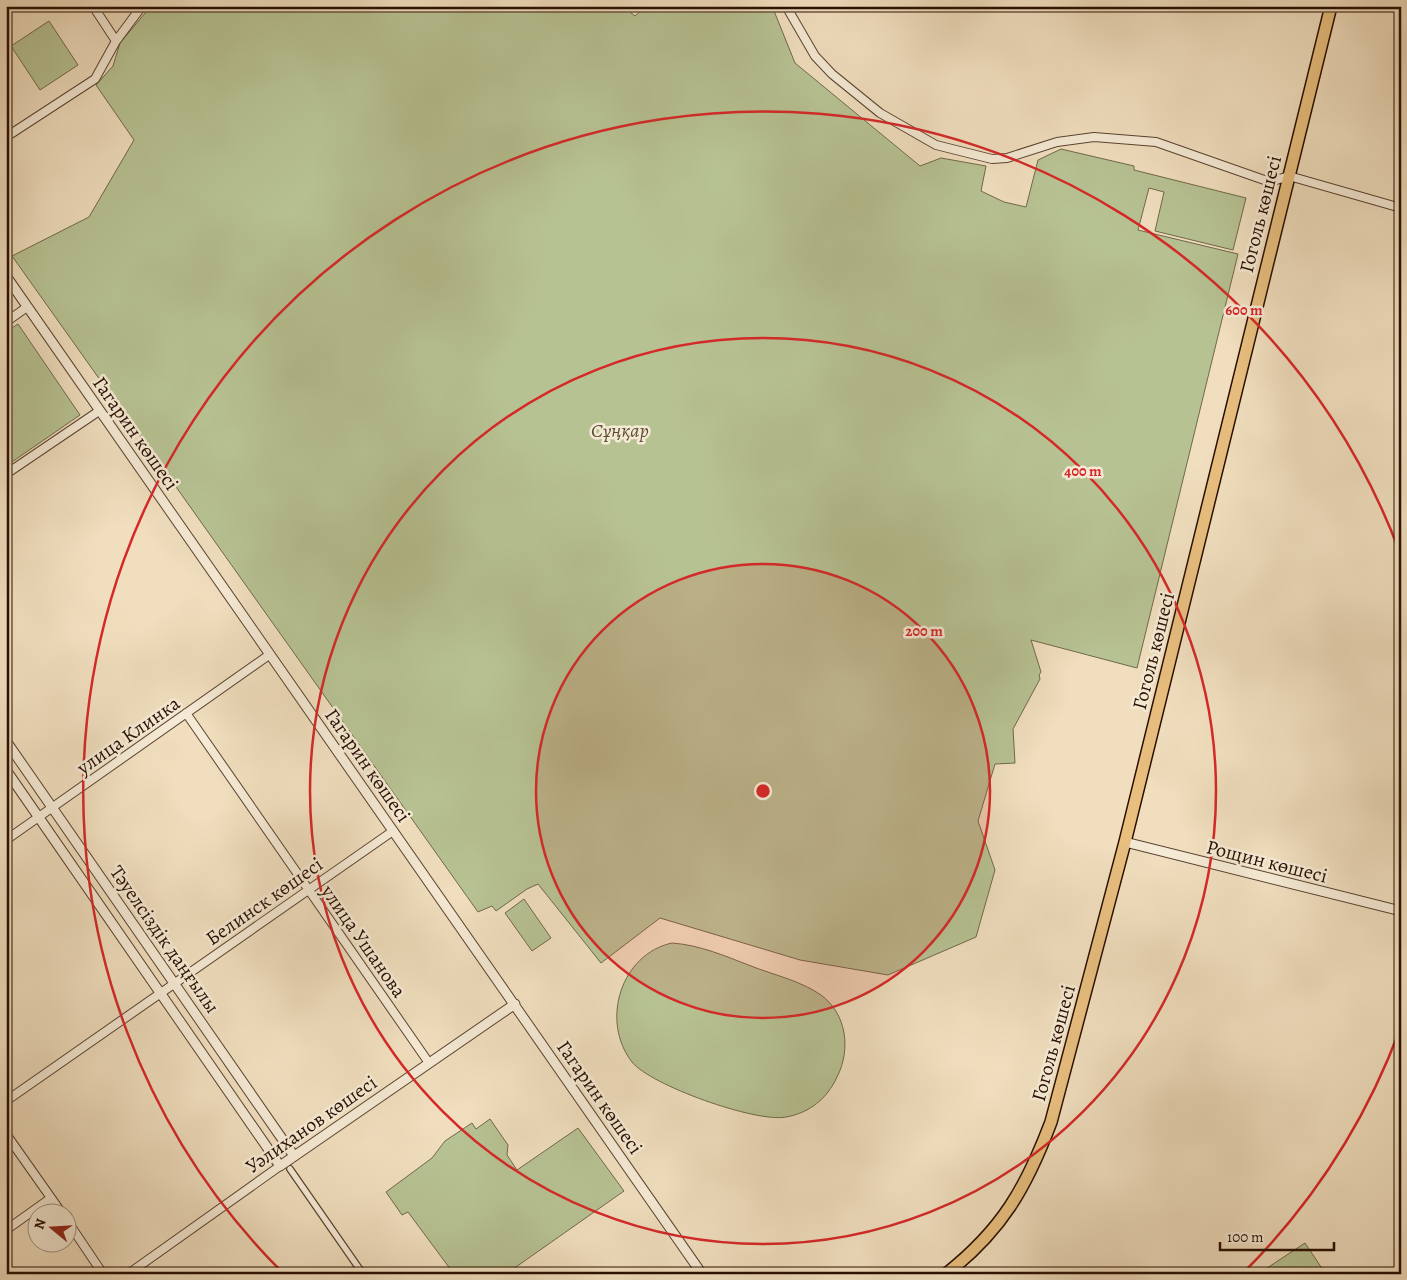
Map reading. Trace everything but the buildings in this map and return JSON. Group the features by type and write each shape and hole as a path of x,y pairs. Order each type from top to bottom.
{"main road":[{"name":"Гоголь көшесі","path":"946,1274 973,1253 991,1233 1018,1196 1035,1164 1066,1070 1125,842 1331,6"}],"street":[{"path":"92,6 116,41"},
{"path":"6,136 94,79 116,41 142,6"},
{"path":"786,6 815,56 832,74 880,113 936,145 992,160 1007,158 1057,142 1094,137 1156,142 1270,182 1289,176 1401,208"},
{"name":"Гагарин көшесі","path":"6,276 702,1274"},
{"path":"6,322 27,307"},
{"path":"6,474 99,411"},
{"name":"улица Клинка","path":"6,840 269,655"},
{"name":"улица Ушанова","path":"186,714 429,1063"},
{"name":"Тәуелсіздік даңғылы","path":"6,741 294,1156"},
{"name":"Тәуелсіздік даңғылы","path":"6,770 280,1166"},
{"name":"Белинск көшесі","path":"6,1101 393,831"},
{"name":"Рощин көшесі","path":"1125,842 1401,912"},
{"name":"Уәлиханов көшесі","path":"128,1274 294,1156 515,1004"},
{"path":"6,1134 54,1202"},
{"path":"290,1169 363,1274"},
{"path":"6,1230 51,1198"},
{"path":"78,1237 103,1274"}],"green space":[{"name":"Сұңқар","path":"151,6 622,6 635,16 646,6 772,6 795,63 920,166 941,158 986,166 981,191 1004,202 1026,207 1038,160 1061,149 1134,166 1134,170 1246,198 1233,250 1155,231 1164,192 1149,188 1138,230 1238,254 1137,668 1031,640 1041,672 1039,675 1040,679 1013,729 1015,763 995,764 978,821 995,870 976,937 888,975 800,960 660,918 601,963 538,884 527,889 496,911 492,906 478,912 12,256 89,217 134,140 96,85 113,66 120,43"},
{"path":"49,21 78,65 40,90 11,46"},
{"path":"18,324 80,415 6,466 6,332"},
{"path":"524,899 551,938 532,951 505,913"},
{"path":"672,943 712,951 787,979 813,990 830,1003 841,1022 845,1044 844,1055 837,1077 823,1098 810,1108 786,1117 752,1114 681,1091 659,1081 632,1062 622,1046 618,1028 617,1009 621,991 628,975 640,960 654,950"},
{"path":"490,1119 508,1145 507,1155 517,1170 578,1128 624,1191 506,1274 454,1274 408,1212 402,1215 386,1192 432,1158 445,1141 472,1123 476,1129"},
{"path":"1305,1243 1323,1270 1317,1274 1258,1274"}]}
